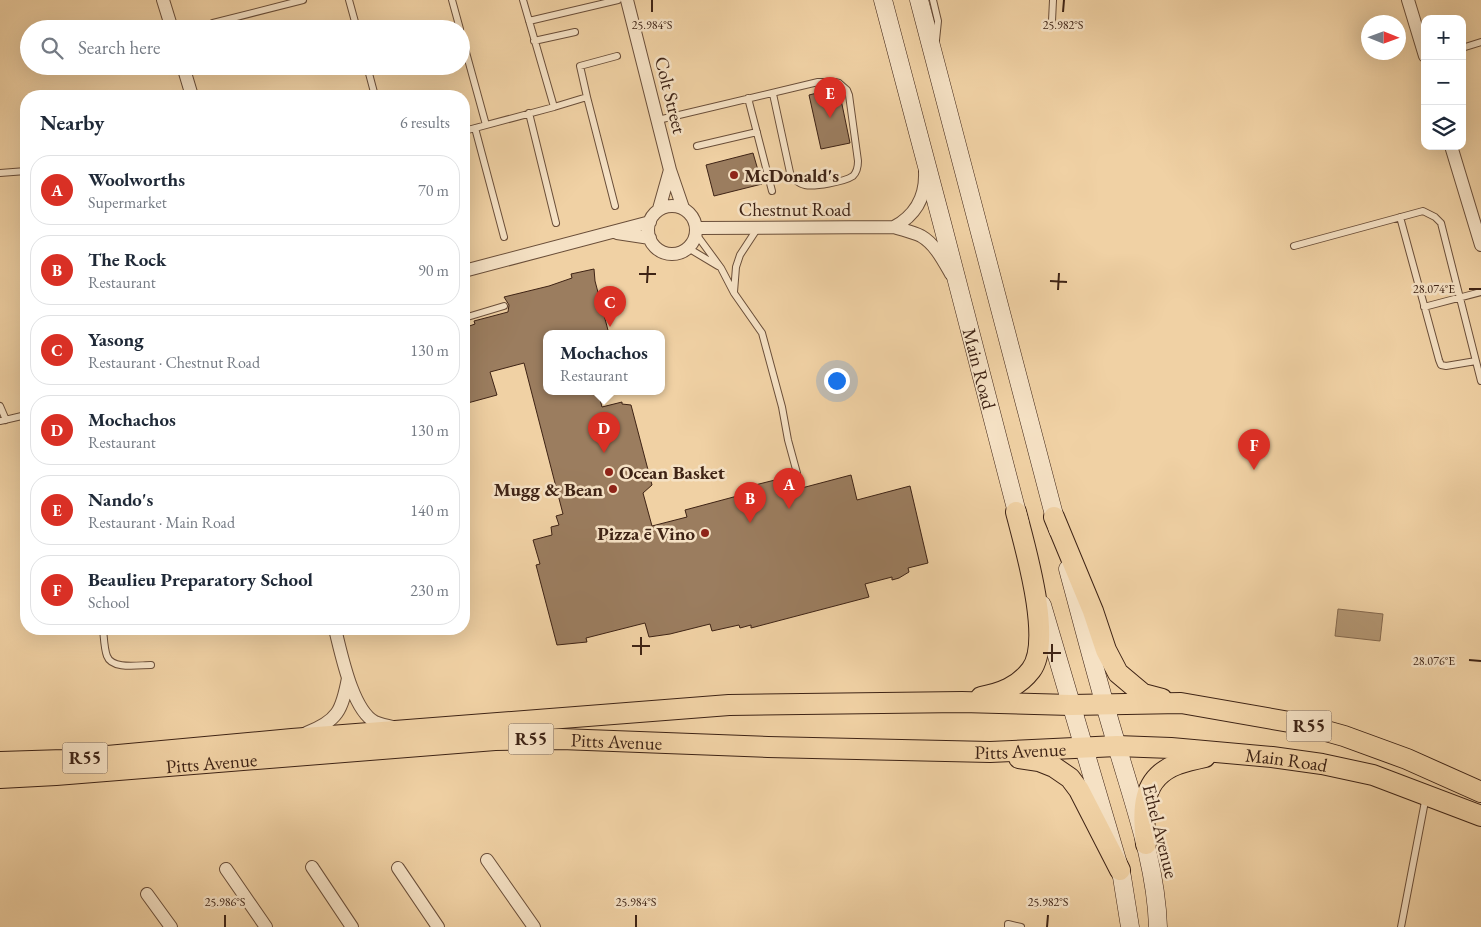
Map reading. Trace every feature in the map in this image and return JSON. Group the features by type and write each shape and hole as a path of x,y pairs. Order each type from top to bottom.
{"main road":[{"name":"Main Road","path":"883,0 1016,512 1071,705 1181,703 1301,724 1344,736 1407,759 1481,792"},
{"name":"Main Road","path":"919,0 1104,704"},
{"path":"962,702 996,694 1014,686 1032,669 1038,654 1040,636 1033,579 1016,512"},
{"path":"1054,517 1093,611 1106,650 1118,673 1143,694 1181,703"},
{"name":"Pitts Avenue","path":"0,762 64,760 292,739 415,731 729,705 962,702 1071,705"},
{"name":"Ethel Avenue","path":"1104,704 1146,844 1153,873 1158,927"},
{"path":"1071,705 1120,870 1130,927"},
{"name":"Pitts Avenue","path":"0,778 504,740 561,739 990,752 1084,748"},
{"name":"Main Road","path":"1084,748 1117,746 1171,748 1322,764 1373,775 1481,816"},
{"path":"990,752 1039,761 1054,767 1070,778 1079,790 1120,870"},
{"path":"1146,844 1144,806 1158,776 1178,764 1227,753"}],"street":[{"path":"163,0 169,20"},
{"name":"Colt Street","path":"627,0 670,170 682,208"},
{"path":"1408,0 1421,43"},
{"path":"186,75 190,90"},
{"path":"1452,150 1481,245"},
{"path":"894,227 904,222 915,211 922,199 925,180 925,157"},
{"name":"Colt Street","path":"660,210 670,170"},
{"path":"670,206 682,208 689,212 694,219 696,231 688,248 674,254 666,253 654,244 648,230 653,215 660,210 670,206"},
{"path":"470,269 650,222"},
{"name":"Chestnut Road","path":"696,231 894,227 921,236 929,242 938,252 958,286"},
{"path":"609,232 650,238"},
{"path":"337,635 348,678 363,709 374,721 390,727 415,731"},
{"path":"292,739 330,722 343,704 348,678"},
{"path":"487,860 534,927"},
{"path":"312,867 352,927"},
{"path":"398,868 438,927"},
{"path":"226,869 266,927"},
{"path":"147,894 171,927"}],"lane":[{"path":"225,20 303,0"},
{"path":"349,0 355,20"},
{"path":"452,0 458,20"},
{"path":"523,0 554,107"},
{"path":"529,21 618,0"},
{"path":"933,0 938,21 935,59"},
{"path":"1052,21 1053,0"},
{"path":"534,42 575,32"},
{"path":"1466,47 1481,42"},
{"path":"615,206 580,66 617,56"},
{"path":"470,67 486,125"},
{"path":"369,75 373,90"},
{"path":"658,120 811,84 839,83 847,90 849,96 858,162 857,170 853,176 819,185 806,185 791,177 773,94"},
{"path":"470,129 587,97"},
{"path":"748,98 772,191"},
{"path":"529,113 556,223"},
{"path":"475,128 504,237"},
{"path":"697,146 757,132"},
{"path":"0,173 20,171"},
{"path":"1294,246 1423,211 1435,217 1441,224 1481,381"},
{"path":"1400,217 1439,360 1442,365 1446,366 1476,361"},
{"path":"734,293 736,267 740,255 757,229"},
{"path":"696,231 721,268 734,293 762,333 797,473"},
{"path":"688,248 721,268"},
{"path":"1424,307 1481,292"},
{"path":"470,316 504,306"},
{"path":"0,406 3,420 20,416"},
{"path":"104,635 107,657 113,663 121,665 151,665"},
{"path":"1401,927 1426,795"},
{"path":"1008,927 1008,924 1021,927"}],"shaded area":[{"path":"1338,609 1383,614 1380,641 1335,636"}],"building":[{"path":"837,88 850,143 821,149 809,95"},
{"name":"McDonald's","path":"753,153 762,184 714,196 706,165"},
{"path":"594,269 595,281 608,330 543,330 543,395 599,395 602,407 622,402 622,404 631,405 652,485 643,493 652,526 687,517 685,510 756,491 755,485 775,480 779,494 851,475 857,500 910,486 928,563 908,568 909,572 899,578 892,580 892,577 865,584 869,597 751,628 751,625 740,628 739,625 712,631 710,624 649,637 645,623 586,638 587,642 557,645 536,565 540,564 533,540 552,535 551,527 559,525 556,516 563,514 524,363 490,372 497,395 470,402 470,326 475,324 474,321 508,312 509,305 504,297 549,286 572,278 571,274"}],"place":[{"name":"Nando's","path":"830,118"},
{"name":"McDonald's","path":"734,175"},
{"name":"Yasong","path":"610,327"},
{"name":"Mochachos","path":"604,453"},
{"name":"Beaulieu Preparatory School","path":"1254,470"},
{"name":"Ocean Basket","path":"609,472"},
{"name":"Mugg & Bean","path":"613,489"},
{"name":"Woolworths","path":"789,509"},
{"name":"The Rock","path":"750,523"},
{"name":"Pizza ē Vino","path":"705,533"}]}
